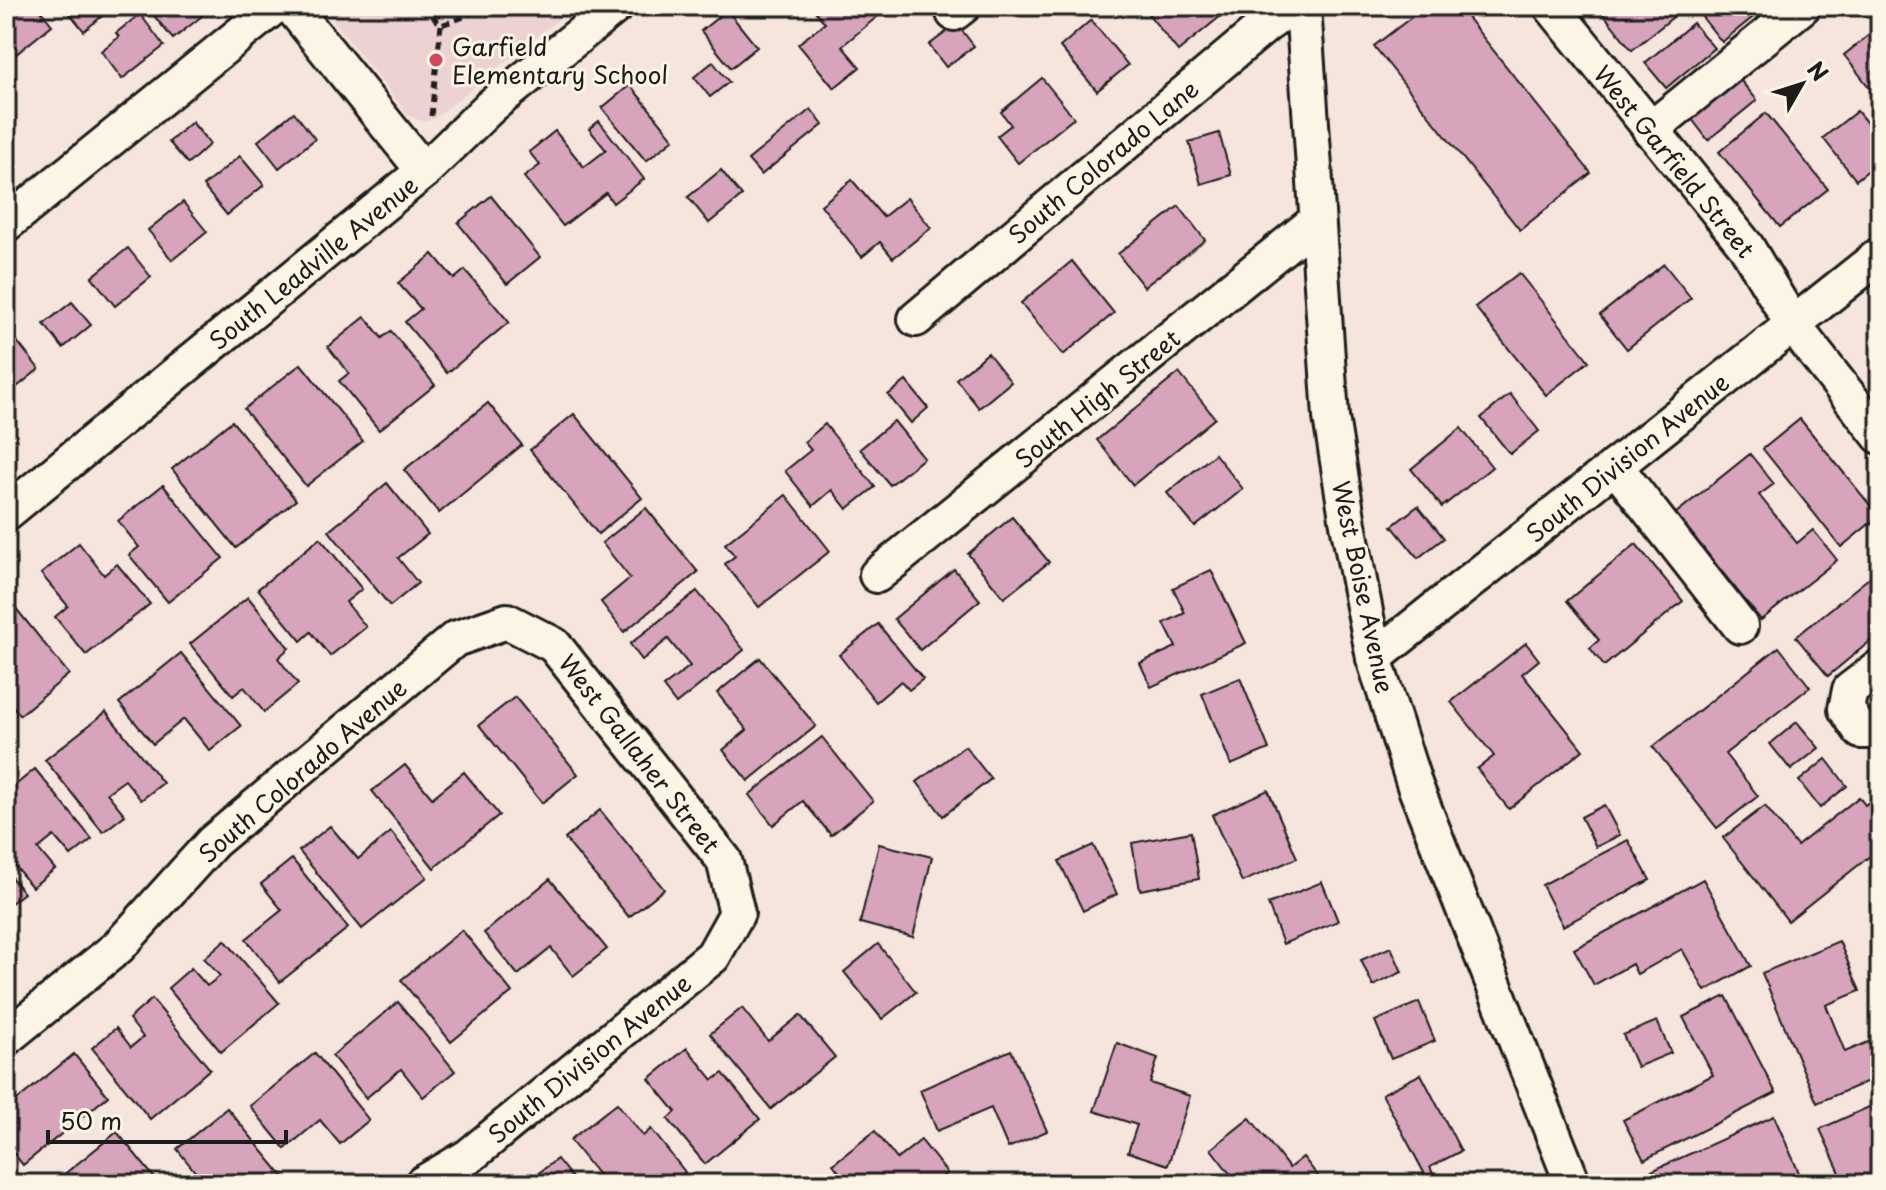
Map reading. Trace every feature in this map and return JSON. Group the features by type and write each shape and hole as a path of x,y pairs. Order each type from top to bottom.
{"street":[{"path":"6,224 275,6"},
{"path":"291,6 424,171"},
{"name":"South Leadville Avenue","path":"6,513 424,171 491,106 616,6"},
{"name":"South Colorado Lane","path":"916,319 1266,25 1293,6"},
{"name":"West Boise Avenue","path":"1303,6 1331,417 1374,658 1415,786 1573,1184"},
{"name":"West Garfield Street","path":"1551,6 1746,246 1793,325 1880,436"},
{"path":"1650,130 1803,6"},
{"name":"South High Street","path":"877,575 1316,221"},
{"name":"South Division Avenue","path":"1374,658 1880,255"},
{"path":"1615,466 1740,626"},
{"name":"West Gallaher Street","path":"507,621 554,645 639,752 724,860 737,913"},
{"name":"South Colorado Avenue","path":"6,1038 118,947 213,842 455,639 507,621"},
{"path":"1880,667 1850,690 1846,709 1861,731 1880,731"},
{"name":"South Division Avenue","path":"422,1184 468,1157 713,956 737,913"}],"path":[{"path":"423,6 441,25 431,116"},
{"path":"441,25 467,16 479,6"}],"shaded area":[{"name":"Garfield Elementary School","path":"322,6 575,6 434,119 423,122 408,115"}],"building":[{"path":"9,6 37,6 52,25 10,59 6,54 6,9"},
{"path":"64,6 114,6 84,31"},
{"path":"146,6 193,6 202,16 173,39"},
{"path":"811,6 869,6 878,16 842,46 860,67 834,88 798,44 825,23"},
{"path":"1142,6 1233,6 1178,51"},
{"path":"1426,6 1458,6 1591,173 1520,230 1374,46"},
{"path":"1597,6 1673,6 1678,13 1632,50"},
{"path":"1715,6 1767,6 1722,42 1702,17"},
{"path":"727,10 757,47 731,68 701,31"},
{"path":"140,14 164,46 122,79 101,51 119,37 116,33"},
{"path":"1091,20 1128,65 1097,91 1060,47"},
{"path":"1693,23 1714,48 1666,88 1645,63"},
{"path":"957,24 974,46 946,67 929,45"},
{"path":"1880,26 1880,101 1844,55"},
{"path":"713,62 729,82 710,97 694,77"},
{"path":"1736,75 1757,100 1708,140 1688,114"},
{"path":"1042,78 1074,118 1018,163 997,136 1011,125 1001,112"},
{"path":"630,85 674,139 646,161 602,108"},
{"path":"811,109 823,125 761,175 748,160"},
{"path":"1857,111 1880,139 1880,161 1856,180 1823,138"},
{"path":"294,112 315,139 279,168 258,141"},
{"path":"1766,113 1828,189 1780,227 1719,152"},
{"path":"599,121 644,179 613,203 606,193 563,226 524,177 540,165 529,152 555,131 584,167 606,150 589,129"},
{"path":"192,122 210,144 188,164 169,142"},
{"path":"1219,133 1231,175 1201,184 1189,142"},
{"path":"240,156 264,185 227,215 203,186"},
{"path":"721,170 742,196 709,223 688,197"},
{"path":"852,180 883,217 907,198 931,228 893,258 880,242 862,257 821,205"},
{"path":"491,196 540,257 507,284 458,223"},
{"path":"183,202 207,232 172,260 148,230"},
{"path":"1179,206 1205,240 1144,287 1118,254"},
{"path":"128,248 151,277 115,306 92,277"},
{"path":"433,254 454,279 465,270 509,322 447,373 405,322 421,309 398,283"},
{"path":"1072,261 1114,313 1063,355 1021,303"},
{"path":"1664,264 1691,298 1627,349 1600,315"},
{"path":"1519,273 1589,361 1546,395 1475,307"},
{"path":"72,302 91,325 63,348 44,324"},
{"path":"365,317 382,338 391,331 435,385 379,430 339,381 349,373 328,347"},
{"path":"16,340 39,369 6,396 6,348"},
{"path":"988,353 1011,382 979,408 956,379"},
{"path":"301,364 363,441 306,486 244,409"},
{"path":"1179,373 1215,418 1133,485 1097,440"},
{"path":"906,381 928,408 911,423 888,395"},
{"path":"1510,394 1539,431 1510,454 1481,418"},
{"path":"488,403 522,445 439,513 404,470"},
{"path":"574,414 642,498 598,534 530,450"},
{"path":"1800,419 1879,516 1841,547 1763,449"},
{"path":"232,421 296,500 236,548 172,469"},
{"path":"894,421 924,458 890,485 860,449"},
{"path":"825,424 875,487 847,509 832,490 813,506 785,471 811,450 804,442"},
{"path":"1461,428 1492,467 1442,507 1411,469"},
{"path":"1215,454 1243,489 1195,527 1167,493"},
{"path":"1750,454 1774,484 1759,495 1797,543 1813,530 1837,560 1761,620 1675,514"},
{"path":"387,483 428,534 398,558 418,583 390,606 329,531"},
{"path":"163,485 223,558 168,602 129,555 139,547 118,521"},
{"path":"786,495 830,551 759,607 725,564 735,556 725,544"},
{"path":"1418,506 1444,538 1418,558 1392,526"},
{"path":"646,508 698,572 624,632 601,602 630,578 602,543"},
{"path":"1012,517 1049,562 1004,598 968,554"},
{"path":"320,538 362,589 346,602 366,627 330,656 311,632 301,641 258,589"},
{"path":"79,543 104,575 117,564 150,604 86,655 55,617 68,606 41,574"},
{"path":"1636,544 1683,601 1604,666 1590,648 1599,640 1567,601"},
{"path":"954,569 980,600 920,650 894,619"},
{"path":"1880,569 1880,633 1828,676 1796,637"},
{"path":"1211,570 1246,643 1151,687 1140,663 1176,647 1164,623 1185,613 1173,588"},
{"path":"697,591 744,650 676,704 663,687 690,666 668,639 642,660 630,644"},
{"path":"248,597 289,648 278,658 298,684 264,712 244,687 233,696 190,644"},
{"path":"10,601 69,674 20,715 6,698 6,604"},
{"path":"878,624 923,679 909,690 901,681 876,702 839,655"},
{"path":"1526,643 1539,660 1522,674 1583,750 1509,809 1477,769 1494,756 1451,702"},
{"path":"1779,647 1810,687 1725,754 1758,796 1717,828 1653,747"},
{"path":"181,653 241,726 210,751 184,719 153,744 119,703"},
{"path":"760,658 816,726 748,781 723,750 747,730 717,693"},
{"path":"1240,678 1269,749 1231,765 1202,694"},
{"path":"515,697 578,774 542,803 479,725"},
{"path":"106,712 163,783 141,800 125,780 107,793 125,815 103,832 45,760"},
{"path":"1797,722 1819,748 1791,770 1770,744"},
{"path":"822,737 873,801 831,835 803,801 773,825 749,795"},
{"path":"965,746 991,779 943,816 917,782"},
{"path":"1826,759 1847,786 1820,808 1799,781"},
{"path":"405,765 432,798 464,772 499,815 434,868 372,791"},
{"path":"35,769 92,839 71,856 54,836 38,849 55,869 32,887 6,855 6,793"},
{"path":"1268,790 1297,858 1242,882 1212,815"},
{"path":"1880,793 1880,848 1788,921 1723,838 1765,806 1797,846 1859,797 1865,805"},
{"path":"1604,805 1620,835 1596,847 1581,817"},
{"path":"600,810 664,889 629,917 565,839"},
{"path":"330,826 358,859 391,832 427,877 362,929 299,851"},
{"path":"1191,832 1199,879 1140,890 1132,843"},
{"path":"1628,840 1650,880 1563,926 1542,885"},
{"path":"879,844 932,857 913,937 860,923"},
{"path":"1093,845 1117,894 1083,911 1059,861"},
{"path":"292,859 348,928 280,982 246,939 282,910 261,884"},
{"path":"6,871 24,893 6,907"},
{"path":"550,879 607,949 573,976 551,948 518,975 484,933"},
{"path":"1703,879 1751,966 1705,991 1682,949 1637,974 1632,964 1594,985 1574,949"},
{"path":"1322,882 1338,921 1283,944 1268,904"},
{"path":"1880,897 1880,918 1870,905"},
{"path":"462,930 512,992 451,1042 401,980"},
{"path":"225,940 279,1003 221,1052 168,988 191,968 207,986 220,976 204,958"},
{"path":"1839,941 1860,991 1826,1005 1845,1052 1880,1037 1880,1076 1817,1103 1762,973"},
{"path":"878,944 916,992 882,1019 844,972"},
{"path":"1391,947 1402,972 1373,986 1361,960"},
{"path":"1726,996 1776,1093 1644,1160 1623,1120 1713,1075 1683,1017"},
{"path":"152,999 210,1069 150,1119 92,1048 116,1028 131,1047 143,1037 129,1019"},
{"path":"398,1002 455,1071 423,1097 401,1069 366,1098 332,1056"},
{"path":"1419,1002 1435,1041 1391,1059 1375,1021"},
{"path":"742,1008 768,1041 800,1015 835,1057 771,1109 710,1034"},
{"path":"1657,1021 1671,1053 1637,1067 1623,1035"},
{"path":"1117,1043 1158,1058 1150,1083 1190,1096 1168,1165 1128,1152 1137,1125 1094,1111"},
{"path":"687,1048 713,1080 723,1073 760,1119 705,1164 668,1119 676,1112 649,1079"},
{"path":"1011,1050 1047,1131 1008,1148 991,1108 937,1131 920,1090"},
{"path":"315,1053 369,1120 340,1144 320,1120 285,1149 250,1106"},
{"path":"74,1054 108,1096 23,1165 6,1144 6,1109"},
{"path":"1421,1074 1461,1151 1430,1167 1435,1178 1429,1182 1382,1094"},
{"path":"1880,1102 1880,1141 1877,1143 1880,1151 1880,1184 1845,1184 1820,1129"},
{"path":"617,1103 643,1136 651,1129 685,1172 670,1184 596,1184 592,1179 598,1175 570,1140"},
{"path":"227,1108 288,1182 205,1184 177,1149"},
{"path":"1774,1116 1804,1184 1754,1184 1749,1174 1726,1184 1652,1184 1647,1173"},
{"path":"1250,1118 1289,1168 1303,1157 1324,1184 1238,1184 1211,1149"},
{"path":"875,1131 897,1159 921,1140 947,1173 933,1184 848,1184 833,1164"},
{"path":"117,1132 158,1182 52,1184"},
{"path":"557,1159 577,1184 528,1184 527,1182"}],"place":[{"name":"Garfield Elementary School","path":"436,60"}]}
